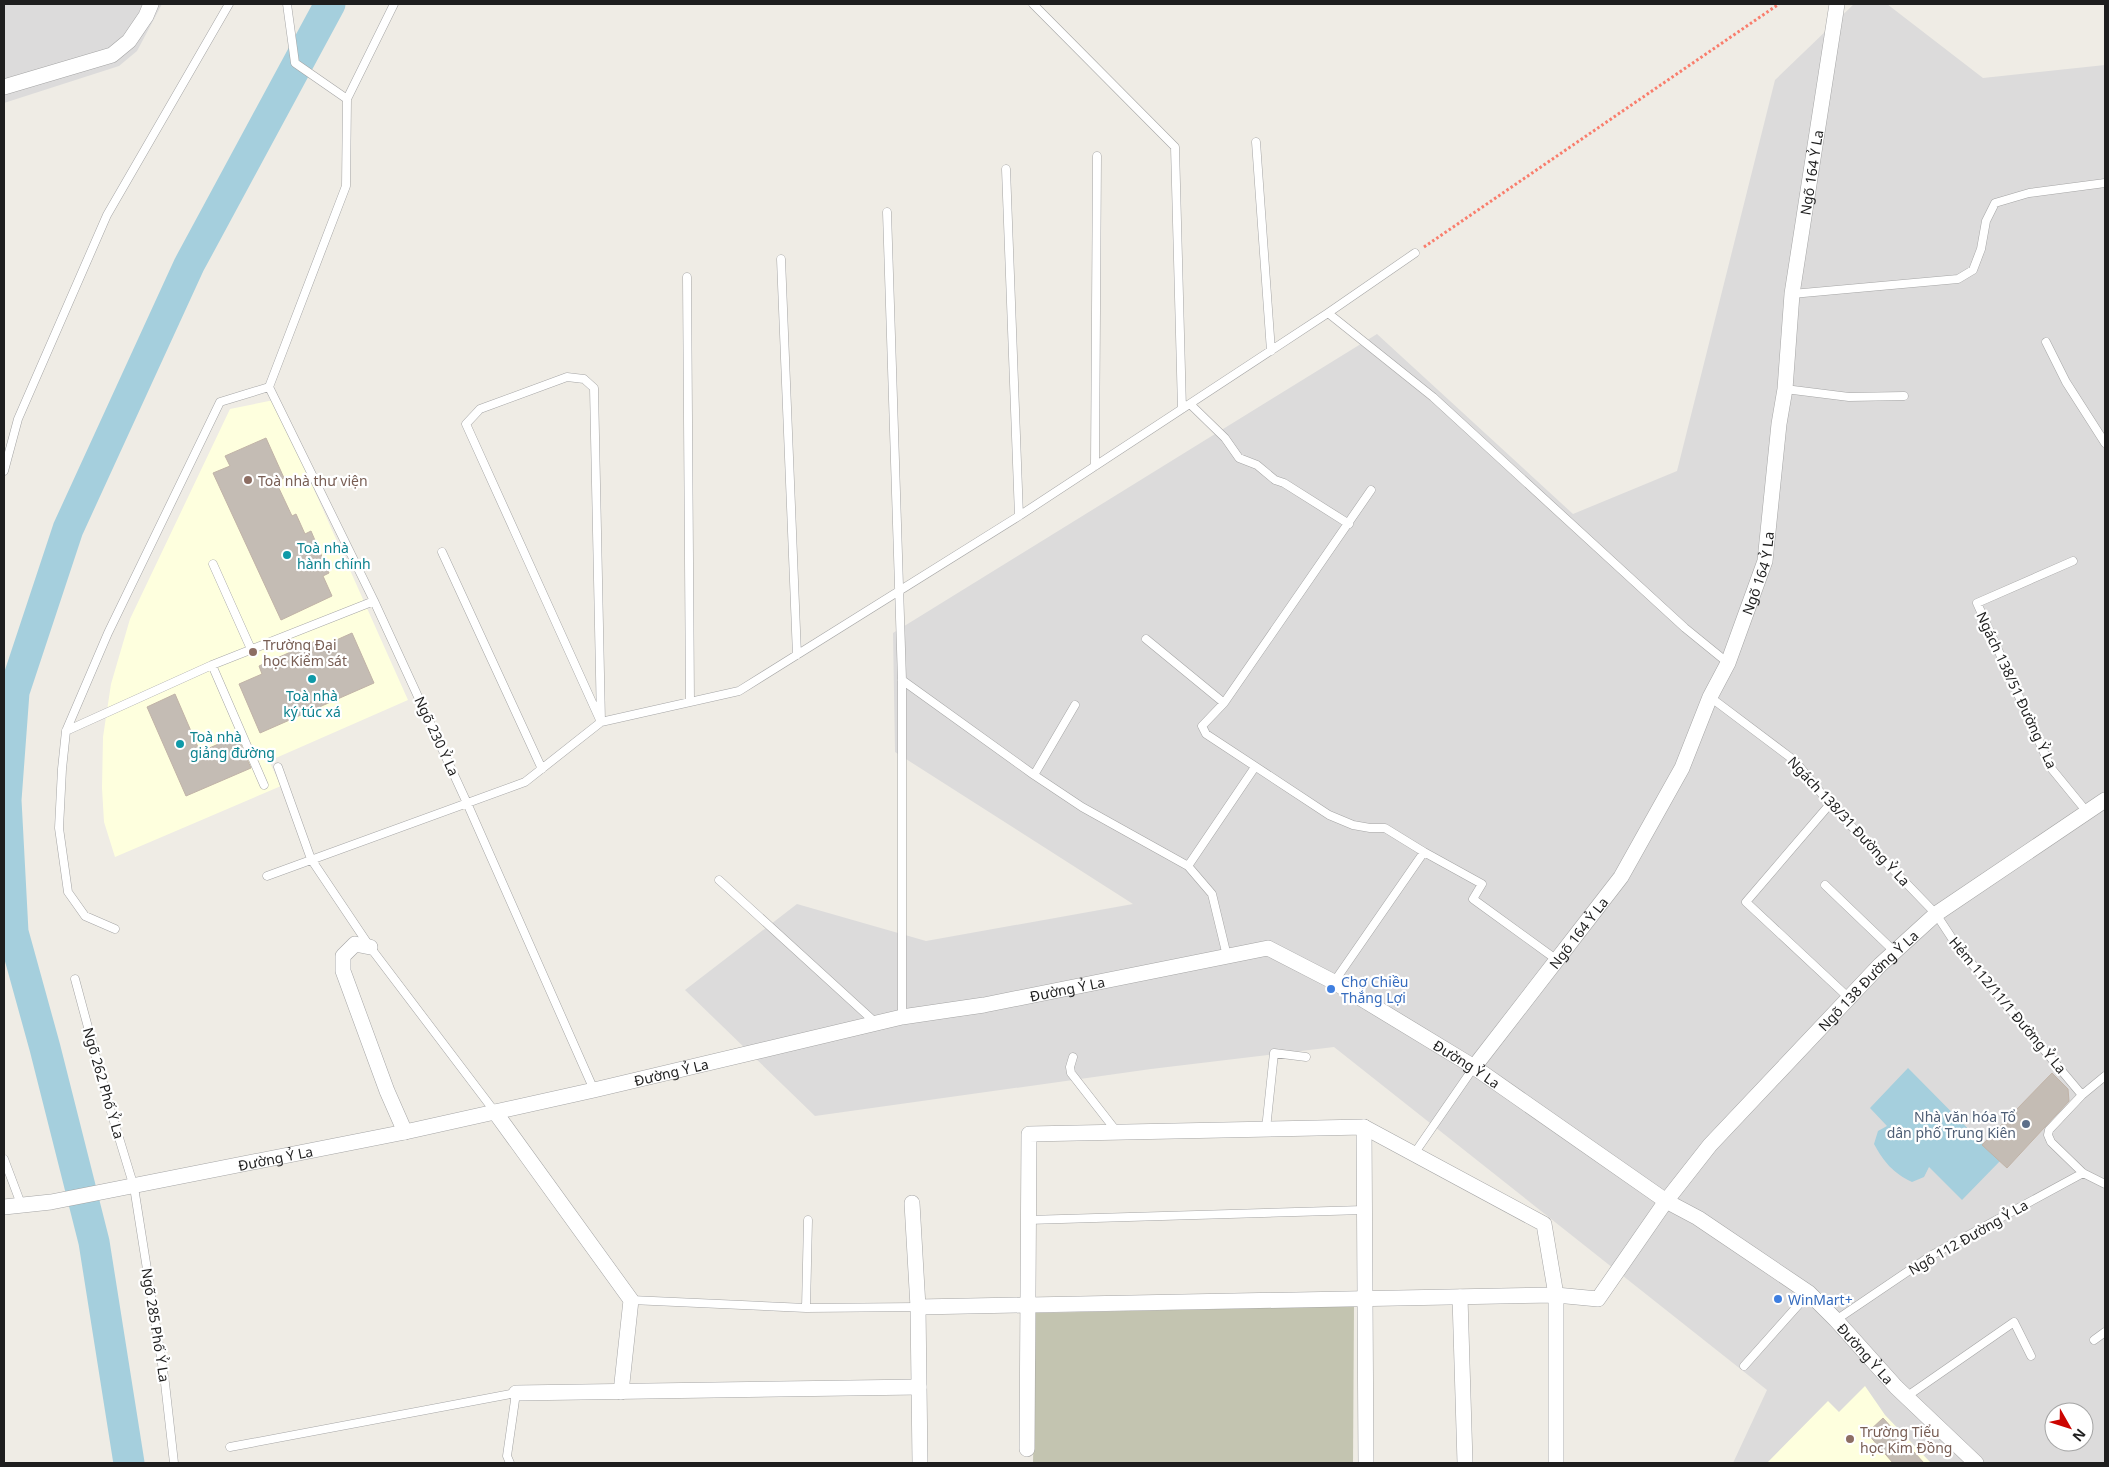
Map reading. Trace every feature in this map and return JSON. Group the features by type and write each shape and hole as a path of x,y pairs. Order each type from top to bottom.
{"street":[{"path":"4,87 112,55 129,41 146,16 151,4"},
{"name":"Ngõ 164 Ỷ La","path":"1474,1067 1621,878 1682,768 1710,697 1728,663 1765,561 1779,424 1785,389 1792,294 1837,4"},
{"name":"Ngõ 138 Đường Ỷ La","path":"1556,1295 1598,1299 1666,1201 1710,1145 1895,952 1936,914 2105,800"},
{"path":"370,947 355,944 343,956 344,971 387,1090 405,1132"},
{"name":"Đường Ỷ La","path":"4,1207 51,1202 134,1187 405,1132 594,1090 902,1017 984,1005 1268,948 1334,982 1474,1067 1666,1201 1698,1218 1808,1293 1836,1320 1906,1397 1976,1463"},
{"path":"495,1112 631,1300 621,1392"},
{"path":"1364,1127 1366,1463"},
{"path":"1026,1449 1029,1134 1364,1127 1544,1224 1556,1295 1556,1463"},
{"path":"912,1203 918,1307 920,1463"},
{"path":"918,1307 1556,1295"},
{"path":"1460,1297 1465,1463"},
{"path":"516,1394 919,1387"}],"lane":[{"path":"4,471 18,419 106,215 229,4"},
{"path":"287,4 295,63 348,99"},
{"path":"115,929 85,916 68,892 59,828 66,731 108,633 220,402 269,387 346,186 348,99 394,4"},
{"path":"1033,4 1176,147 1182,409"},
{"path":"1256,142 1271,350"},
{"path":"1095,466 1096,156"},
{"path":"1006,169 1019,516"},
{"path":"1792,294 1958,279 1972,270 1981,249 1986,221 1995,203 2029,193 2105,183"},
{"path":"886,212 902,680 902,1017"},
{"path":"268,876 525,782 601,722 739,691 1019,516 1328,313 1415,253"},
{"path":"782,259 797,654"},
{"path":"687,276 690,702"},
{"path":"1328,313 1433,397 1685,628 1728,663"},
{"path":"2046,342 2066,382 2105,443"},
{"path":"567,377 584,379 594,388 601,722 466,424 480,409 567,377"},
{"name":"Ngõ 230 Ỷ La","path":"269,387 374,601 467,803 594,1090"},
{"path":"1785,389 1849,397 1904,396"},
{"path":"1190,404 1224,438 1240,458 1253,465 1257,465 1274,480 1284,483 1349,524"},
{"path":"1371,490 1224,703 1202,726 1203,731 1329,815 1353,825 1385,828 1482,884 1473,899 1557,960"},
{"path":"442,552 542,768"},
{"name":"Ngách 138/51 Đường Ỷ La","path":"2073,560 1977,603 2051,768 2087,812"},
{"path":"213,564 251,649"},
{"path":"66,731 212,665 374,601"},
{"path":"1146,639 1224,703"},
{"path":"212,665 264,785"},
{"path":"902,680 1034,775 1082,807 1188,866 1212,894 1227,956"},
{"name":"Ngách 138/31 Đường Ỷ La","path":"1710,697 1795,761 1830,804 1936,914"},
{"path":"1034,775 1075,705"},
{"path":"278,767 311,859 370,947 495,1112"},
{"path":"1188,866 1255,767"},
{"path":"1830,804 1746,902 1849,998"},
{"path":"1334,982 1424,852"},
{"path":"719,880 877,1024"},
{"path":"1825,885 1895,952"},
{"name":"Hẻm 112/11/1 Đường Ỷ La","path":"1936,914 1957,946 2082,1095"},
{"name":"Ngõ 262 Phố Ỷ La","path":"75,979 109,1105 134,1187"},
{"path":"1266,1129 1274,1053 1306,1057"},
{"path":"1073,1057 1070,1067 1071,1073 1117,1132"},
{"path":"1414,1154 1474,1067"},
{"path":"2105,1076 2082,1095 2050,1130 2048,1135 2051,1142 2083,1173 2105,1184"},
{"path":"4,1158 21,1204"},
{"name":"Ngõ 112 Đường Ỷ La","path":"1836,1320 1932,1255 2083,1173"},
{"name":"Ngõ 285 Phố Ỷ La","path":"134,1187 165,1383 174,1463"},
{"path":"1028,1220 1364,1210"},
{"path":"806,1308 808,1220"},
{"path":"1744,1366 1808,1293"},
{"path":"631,1300 806,1308 918,1307"},
{"path":"1906,1397 2014,1322 2031,1356"},
{"path":"2094,1340 2105,1332"},
{"path":"230,1447 516,1394 507,1456 510,1463"}],"path":[{"path":"1415,253 1778,4"}],"shaded area":[{"path":"4,4 162,4 137,51 119,66 4,103"},
{"path":"1854,4 1887,4 1983,78 2105,65 2105,1463 1733,1463 1767,1390 1334,1047 1151,1069 815,1116 685,990 797,904 926,941 1133,904 895,752 893,633 1377,334 1573,514 1677,471 1775,80"},
{"name":"Trường Đại học Kiểm sát","path":"274,400 408,700 269,761 281,786 115,857 104,822 102,788 103,737 111,684 130,619 230,409"},
{"path":"1354,1306 1353,1463 1033,1463 1036,1313"},
{"name":"Trường Tiểu học Kim Đồng","path":"1865,1386 1885,1415 1931,1463 1767,1463 1828,1401 1839,1412"}],"water":[{"path":"1908,1068 2000,1161 1962,1200 1929,1167 1924,1177 1912,1182 1899,1175 1885,1162 1874,1144 1878,1131 1887,1126 1870,1108"}],"building":[{"path":"266,438 284,478 276,482 292,516 296,514 305,534 311,531 329,573 323,576 332,596 281,620 213,473 230,466 225,456"},
{"name":"Toà nhà ký túc xá","path":"352,633 374,683 260,733 239,684 262,674 259,666 320,639 323,646"},
{"name":"Toà nhà giảng đường","path":"175,694 200,752 237,736 251,768 186,796 147,707"},
{"name":"Nhà văn hóa Tổ dân phố Trung Kiên","path":"2052,1073 2068,1089 2069,1101 2007,1168 1982,1145"},
{"path":"1883,1418 1924,1463 1893,1463 1867,1433"}],"waterway":[{"path":"129,1463 94,1242 45,1048 13,932 6,800 14,692 68,529 189,265 330,4"}],"place":[{"name":"Toà nhà thư viện","path":"248,480"},
{"name":"Toà nhà hành chính","path":"287,555"},
{"name":"Trường Đại học Kiểm sát","path":"253,652"},
{"name":"Toà nhà ký túc xá","path":"312,679"},
{"name":"Toà nhà giảng đường","path":"180,744"},
{"name":"Chợ Chiều Thắng Lợi","path":"1331,989"},
{"name":"Nhà văn hóa Tổ dân phố Trung Kiên","path":"2026,1124"},
{"name":"WinMart+","path":"1778,1299"},
{"name":"Trường Tiểu học Kim Đồng","path":"1850,1439"}]}
